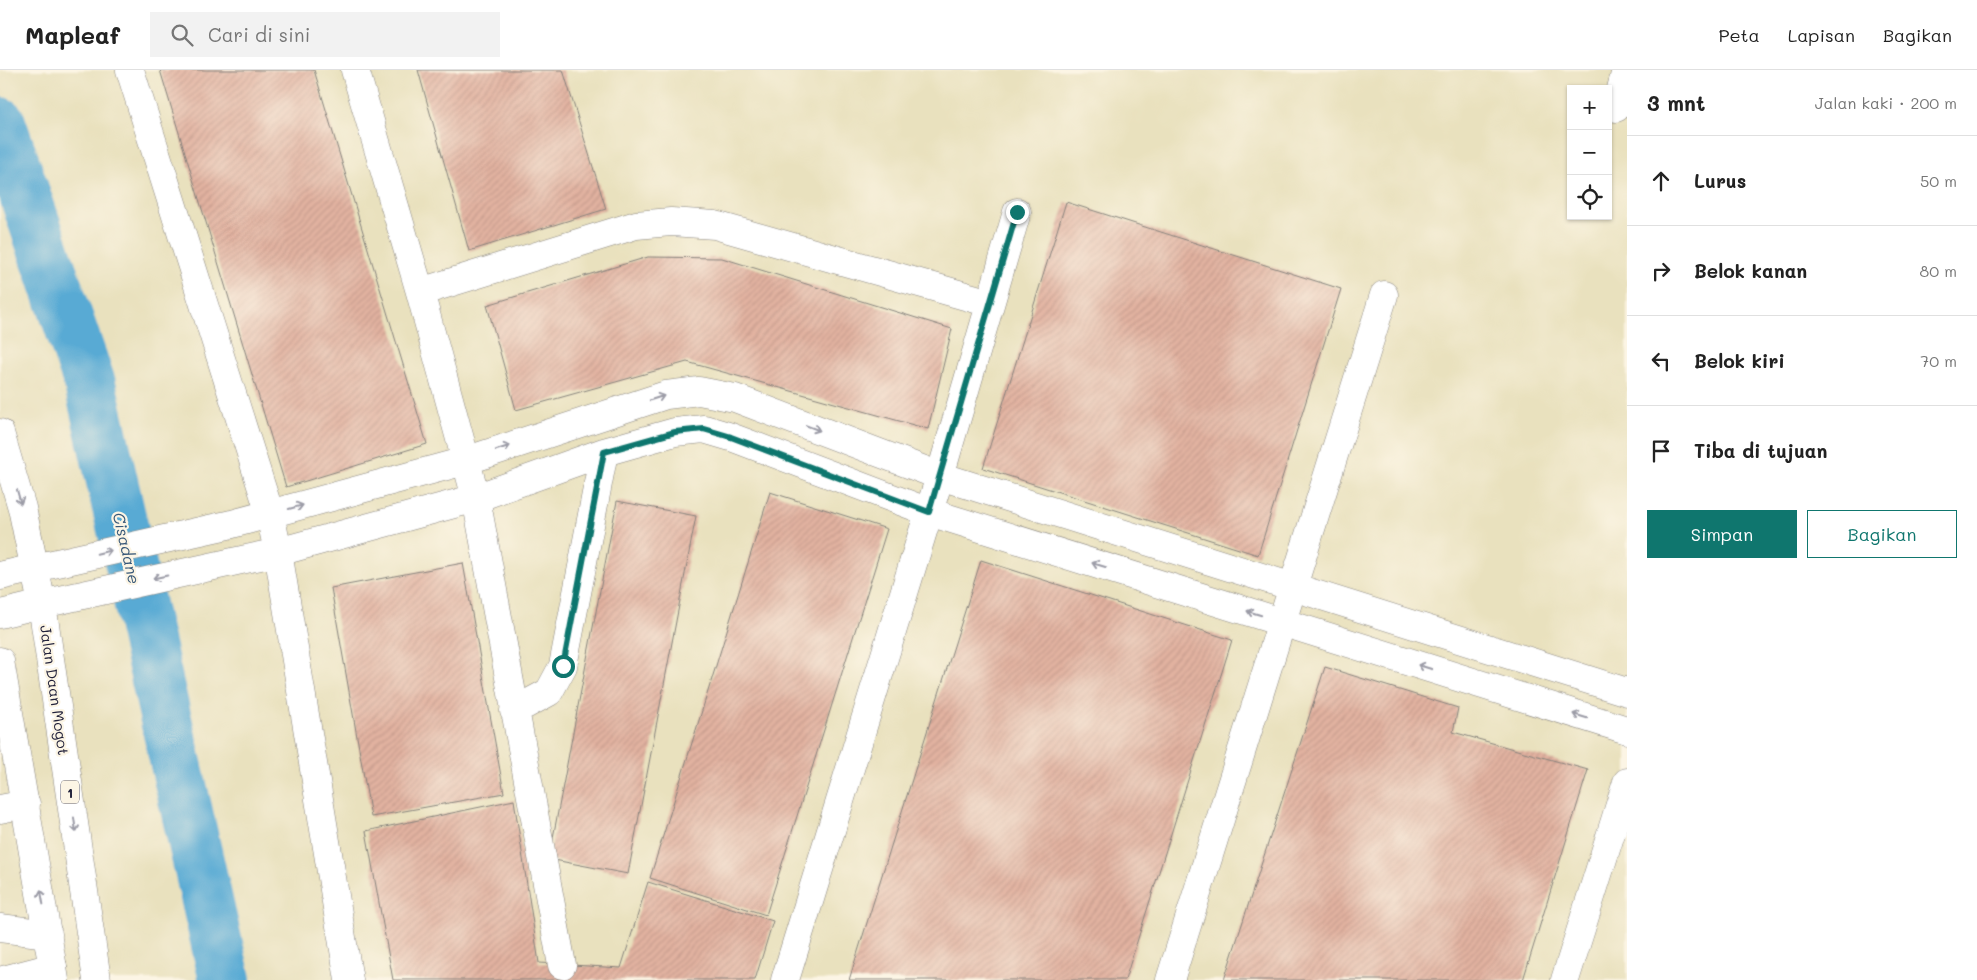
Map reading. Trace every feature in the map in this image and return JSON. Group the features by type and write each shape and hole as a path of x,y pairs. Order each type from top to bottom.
{"main road":[{"path":"130,70 270,514 278,552 349,980"},
{"path":"355,70 420,292 476,498 562,965"},
{"path":"1616,108 1626,70"},
{"path":"785,980 940,476 1017,212"},
{"path":"420,292 636,225 671,222 715,225 990,303"},
{"path":"1170,980 1384,296"},
{"path":"0,576 270,514 465,461 666,395 699,391 735,398 940,476 1627,692"},
{"path":"0,614 69,597 278,552 476,498 604,452 675,432 704,429 731,437 929,512 1627,730"},
{"name":"Jalan Daan Mogot","path":"0,434 22,508 46,565 42,604 98,980"},
{"path":"514,711 549,692 563,666 604,452"},
{"path":"0,661 13,806 48,934 54,974 3,980"},
{"path":"1565,980 1627,782"},
{"path":"0,928 48,934"}],"building":[{"path":"160,70 314,70 427,444 286,487"},
{"path":"418,70 563,70 606,209 469,251"},
{"path":"1066,202 1341,289 1258,555 983,468"},
{"path":"648,257 722,258 952,329 928,429 687,362 516,410 487,305"},
{"path":"770,492 887,529 766,915 650,878"},
{"path":"617,501 696,516 628,874 549,859"},
{"path":"981,560 1232,640 1125,980 849,980"},
{"path":"463,563 504,793 371,817 331,588"},
{"path":"1325,667 1458,708 1453,732 1588,770 1523,980 1224,980"},
{"path":"514,800 539,963 621,968 648,882 773,921 755,980 393,980 366,831"}],"waterway":[{"name":"Cisadane","path":"0,123 90,384 225,980"}],"route":[{"path":"563,666 604,452 675,432 704,429 731,437 929,512 1017,212"}]}
